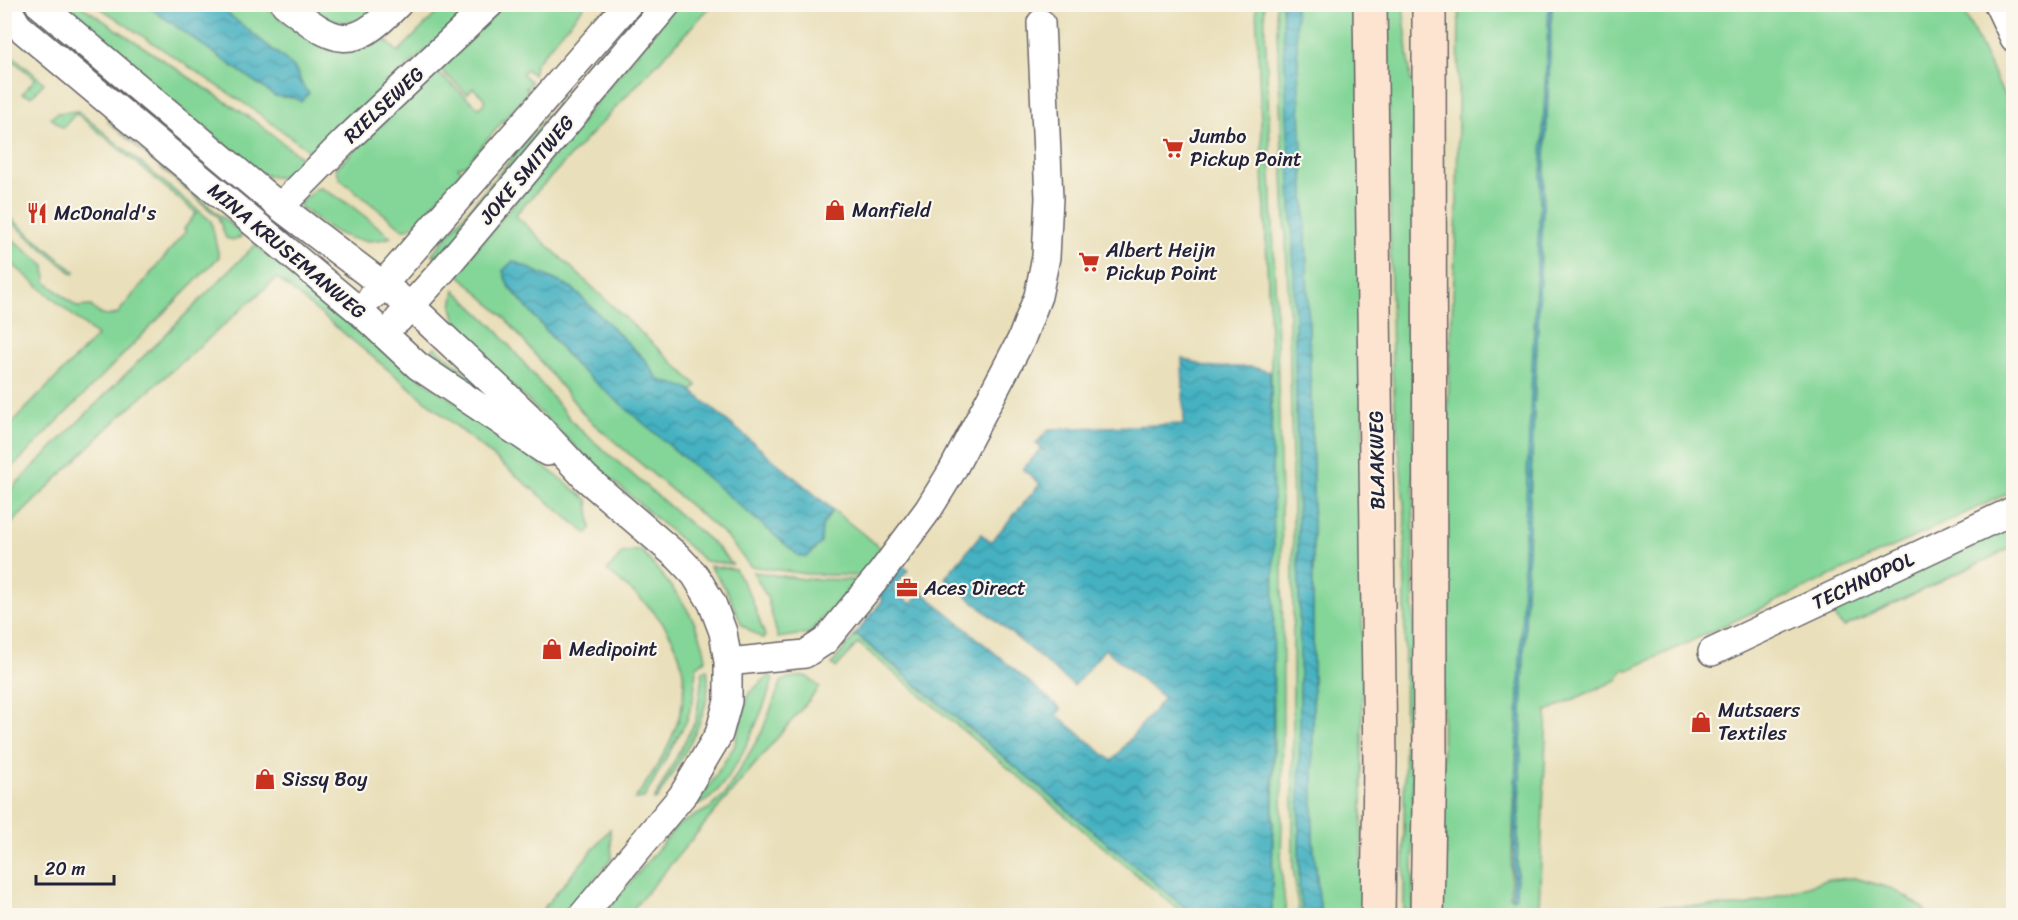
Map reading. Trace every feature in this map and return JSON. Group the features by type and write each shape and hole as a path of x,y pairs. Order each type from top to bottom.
{"main road":[{"name":"BLAAKWEG","path":"1370,4 1380,762 1378,915"},
{"path":"1427,915 1430,706 1429,4"}],"street":[{"name":"MINA KRUSEMANWEG","path":"5,4 18,26 359,311 418,366 586,478"},
{"name":"MINA KRUSEMANWEG","path":"39,4 280,207 384,283 412,307 527,415 586,478 678,557 695,575 712,603 723,632 728,662 728,701 719,734 681,796 582,915"},
{"path":"285,4 322,32 337,38 365,34 398,4"},
{"name":"RIELSEWEG","path":"280,207 345,141 490,4"},
{"name":"JOKE SMITWEG","path":"359,311 628,4"},
{"name":"JOKE SMITWEG","path":"384,333 412,307 667,4"},
{"path":"1998,4 2013,38"},
{"path":"728,662 805,654 825,641 928,510 963,452 1021,340 1038,296 1046,257 1049,198 1041,23"},
{"name":"TECHNOPOL","path":"1712,652 2013,510"}],"green space":[{"path":"55,5 80,5 252,119 307,162 297,171 286,176 274,177 261,174"},
{"path":"96,5 146,5 275,96 295,98 303,88 293,66 217,5 262,5 308,40 334,52 358,51 384,39 398,52 445,5 475,5 315,152 311,152 254,110"},
{"path":"307,5 371,5 374,9 356,20 341,22 324,16"},
{"path":"504,5 585,5 535,64 533,75 526,69 522,74 531,82 526,88 529,90 466,165 458,167 462,171 421,219 407,229 403,229 340,179 336,168 436,71 479,108 484,103 484,98 473,88 467,94 439,68"},
{"path":"640,5 652,5 439,260 432,254"},
{"path":"676,5 712,5 515,215 697,385 693,391 659,380 643,358 572,288 513,261 503,271 508,285 575,365 807,557 821,543 822,526 833,510 882,549 861,576 806,574 750,566 726,536 588,419 504,317 457,273"},
{"path":"1256,5 1264,5 1277,341 1283,656 1281,866 1286,916 1272,915 1274,744 1271,356"},
{"path":"1276,5 1282,5 1283,12 1294,270 1300,664 1299,885 1303,916 1299,915 1293,866 1293,515 1289,315"},
{"path":"1295,5 1358,5 1363,187 1362,915 1321,915 1313,841 1313,465 1306,235"},
{"path":"1387,5 1403,5 1411,81 1414,81 1413,916 1404,915 1405,516 1392,371"},
{"path":"1459,5 1549,5 1510,896 1512,899 1516,897 1527,567 1552,5 1961,5 2013,115 2013,491 1629,670 1623,669 1617,680 1547,711 1539,907 1746,906 1826,880 1855,878 1893,889 1922,907 1929,915 1868,916 1836,912 1814,916 1442,916 1443,508 1457,211"},
{"path":"42,19 227,172 222,178 38,25"},
{"path":"4,48 44,83 32,96 22,94 35,79 5,53"},
{"path":"78,111 211,221 219,257 5,475 5,430 97,336 5,258 5,233 45,266 46,282 77,307 91,306 100,314 110,316 118,313 186,231 184,229 196,213 76,113 63,128 51,118 57,113"},
{"path":"107,121 241,233 241,237 234,240 226,238 218,217"},
{"path":"321,188 349,204 391,237 364,241 352,239 319,222 298,205 315,189"},
{"path":"5,213 75,272 73,274 5,217"},
{"path":"255,245 392,359 503,435 588,500 591,528 587,534 277,278 116,420 5,530 5,495"},
{"path":"455,290 493,326 577,427 717,547 732,564 705,561 589,460 460,335 452,307"},
{"path":"435,347 479,383 472,392 423,360"},
{"path":"2013,526 2013,547 1844,627 1830,613"},
{"path":"641,550 672,587 690,614 703,643 706,659 696,667 694,695 687,720 644,798 635,799 664,753 675,730 682,706 684,683 680,659 670,634 647,605 607,571 622,553"},
{"path":"710,566 735,569 751,597 765,636 763,639 742,625 728,593"},
{"path":"753,572 804,579 857,580 830,615 827,613 810,633 778,638 767,597"},
{"path":"856,635 1194,915 1185,915 858,643 836,668 832,664"},
{"path":"707,669 706,704 700,721 684,754 657,799 654,800 696,720 703,671"},
{"path":"770,675 773,679 769,692 754,730 733,770 709,799 697,805 734,747 749,693"},
{"path":"806,676 820,687 628,915 603,915 678,825 710,808 725,794 762,732 781,682 788,678"},
{"path":"610,829 612,858 564,915 538,915"}],"water":[{"path":"146,5 217,5 293,66 309,93 301,102 295,98 275,96"},
{"path":"1282,5 1295,5 1306,235 1313,465 1313,841 1321,916 1303,915 1299,885 1300,664 1294,270"},
{"path":"1549,5 1552,5 1527,567 1516,897 1512,899 1525,522"},
{"path":"513,261 572,288 643,358 659,380 688,388 833,510 822,526 821,543 807,557 799,556 575,365 508,285 503,271"},
{"path":"1182,358 1207,367 1252,367 1270,372 1274,544 1272,915 1194,915 857,635 853,637 883,600 878,595 902,565 908,570 893,589 911,604 921,591 1061,709 1057,715 1112,761 1164,698 1105,649 1074,686 945,578 981,534 991,542 1040,484 1023,469 1041,449 1045,451 1036,444 1049,429 1184,424"}],"place":[{"name":"Jumbo Pickup Point","path":"1173,148"},
{"name":"Manfield","path":"835,210"},
{"name":"McDonald's","path":"37,213"},
{"name":"Albert Heijn Pickup Point","path":"1089,262"},
{"name":"Aces Direct","path":"907,588"},
{"name":"Medipoint","path":"552,649"},
{"name":"Mutsaers Textiles","path":"1701,722"},
{"name":"Sissy Boy","path":"265,779"}]}
